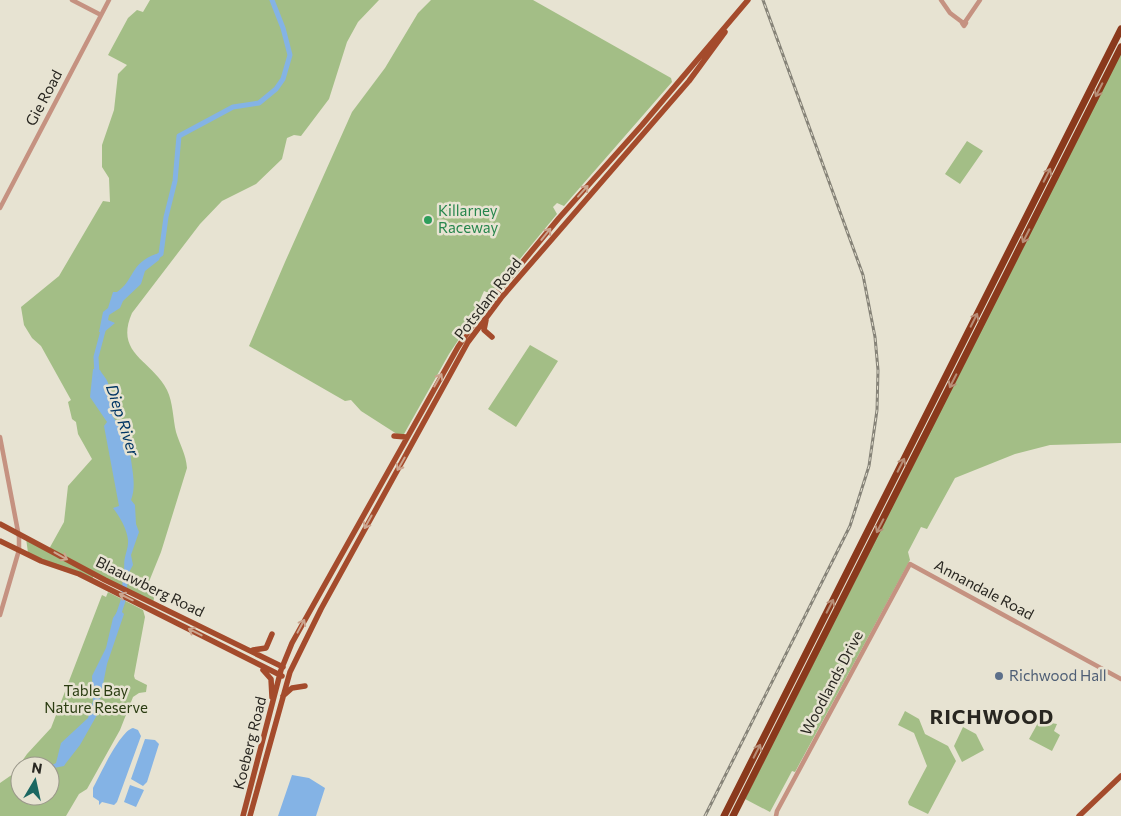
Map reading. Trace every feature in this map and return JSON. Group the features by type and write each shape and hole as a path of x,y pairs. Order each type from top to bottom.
{"highway":[{"path":"724,816 1121,29"},
{"path":"733,816 1121,47"}],"main road":[{"name":"Potsdam Road","path":"287,679 320,610 461,354 492,309 689,81 750,0"},
{"name":"Potsdam Road","path":"279,675 311,607 406,437 458,347 482,311 558,218 652,114 750,0"},
{"path":"492,309 484,327 486,332 492,337"},
{"path":"394,436 406,437"},
{"name":"Blaauwberg Road","path":"0,524 19,532 105,580 250,650 290,672"},
{"name":"Blaauwberg Road","path":"0,541 71,570 287,679"},
{"path":"311,607 320,610"},
{"path":"250,650 265,649 272,634"},
{"path":"253,662 270,677 273,704"},
{"name":"Koeberg Road","path":"243,816 279,675"},
{"name":"Koeberg Road","path":"250,816 287,679"},
{"path":"282,697 291,688 305,686"},
{"path":"1079,816 1121,776"}],"street":[{"path":"72,0 101,15"},
{"name":"Gie Road","path":"0,208 109,0"},
{"path":"941,0 950,13 964,22 980,0"},
{"path":"0,436 19,532 19,550 0,615"},
{"name":"Annandale Road","path":"910,564 1121,678"},
{"name":"Woodlands Drive","path":"776,816 910,564"}],"green space":[{"path":"150,0 379,0 358,22 347,42 329,99 301,136 294,135 287,138 282,159 256,184 222,201 200,224 132,313 128,327 128,338 131,347 167,390 172,405 176,432 187,468 161,552 148,584 154,598 153,603 49,549 64,522 68,486 92,459 78,434 76,422 72,419 68,402 71,400 41,346 32,338 24,325 21,307 59,276 103,201 110,202 109,178 102,167 102,145 114,110 118,74 127,65 108,55 128,18 137,10 143,12"},
{"name":"Killarney Raceway","path":"431,0 533,0 671,78 672,82 564,206 557,203 553,207 557,214 491,294 484,291 471,321 449,354 404,434 400,436 361,411 351,400 345,401 249,346 352,112 385,68 418,13"},
{"path":"1121,53 1121,443 1050,445 1015,454 955,478 927,529 921,527 908,552 910,560 795,772 792,771 770,812 745,799"},
{"path":"967,141 983,151 960,184 945,174"},
{"path":"530,345 558,361 516,427 488,409"},
{"path":"26,538 94,575 92,580 28,553"},
{"name":"Table Bay Nature Reserve","path":"108,592 143,610 145,617 134,676 135,679 147,685 146,692 139,693 133,697 120,730 87,789 79,794 66,816 0,816 0,783 10,776 10,806 60,806 60,756 26,756 51,728 102,595 106,597"},
{"path":"905,711 919,719 925,734 948,746 956,761 928,814 909,805 908,802 927,766 914,733 898,725"},
{"path":"1039,721 1057,724 1054,731 1060,735 1052,751 1029,739"},
{"path":"963,727 976,734 984,750 962,762 954,746"}],"water":[{"path":"156,254 161,254 159,260 145,271 141,284 123,301 120,308 109,315 108,320 115,323 103,333 99,332 103,312 108,308 113,292 117,292 127,283 141,262"},
{"path":"93,369 100,370 107,381 111,412 117,422 123,425 124,440 130,443 134,486 131,500 135,505 136,524 139,532 131,555 133,565 128,574 124,566 128,544 127,536 123,523 113,508 119,506 104,426 107,422 90,397"},
{"path":"119,609 124,614 107,664 97,715 80,745 64,766 60,767 60,756 58,756 61,743 88,718 93,701 92,676 106,648 113,618"},
{"path":"133,728 138,730 141,736 117,802 114,805 102,802 99,805 99,801 93,797 93,788 116,745"},
{"path":"145,739 155,740 159,744 147,782 143,786 131,779"},
{"path":"292,775 309,778 325,788 316,816 278,816"},
{"path":"130,785 144,790 136,807 124,802"}],"waterway":[{"name":"Diep River","path":"155,258 161,254 166,217 175,181 179,136 233,107 259,103 276,89 283,79 290,55 283,28 272,0"},
{"name":"Diep River","path":"97,375 96,357 104,327"},
{"name":"Diep River","path":"118,616 123,601 127,565"}],"railway":[{"path":"705,816 850,526 869,466 877,410 878,370 875,337 863,275 763,0"}],"place":[{"name":"Killarney Raceway","path":"428,220"},
{"name":"Richwood Hall","path":"999,676"}],"district":[{"name":"RICHWOOD","path":"992,717"}]}
